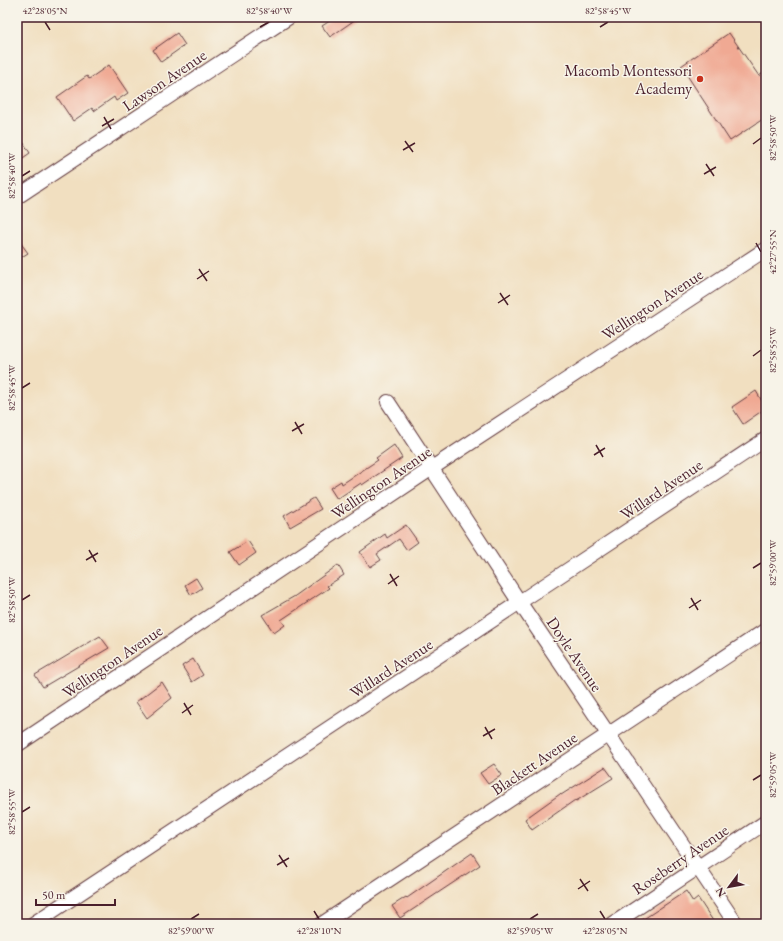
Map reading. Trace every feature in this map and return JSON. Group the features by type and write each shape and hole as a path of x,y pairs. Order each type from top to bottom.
{"street":[{"name":"Lawson Avenue","path":"17,197 289,17"},
{"name":"Wellington Avenue","path":"17,745 432,468 766,249"},
{"name":"Doyle Avenue","path":"388,402 520,603 736,924"},
{"name":"Willard Avenue","path":"34,924 766,439"},
{"name":"Blackett Avenue","path":"322,924 766,630"},
{"name":"Roseberry Avenue","path":"613,924 766,822"}],"building":[{"path":"336,17 359,17 330,37 322,26"},
{"path":"177,33 185,45 161,62 153,50"},
{"path":"729,33 759,76 766,71 766,117 730,141 681,66"},
{"path":"109,65 128,93 116,101 114,97 94,111 92,108 73,121 57,97 87,76 89,79"},
{"path":"23,142 30,153 17,162 17,146"},
{"path":"17,238 28,253 17,260"},
{"path":"756,391 766,408 743,424 732,407"},
{"path":"394,445 402,458 362,485 361,483 337,499 330,488 341,481 342,484 378,460 376,458"},
{"path":"314,498 321,509 290,527 284,516"},
{"path":"406,525 418,542 407,550 399,539 377,554 381,560 370,567 360,552 385,534 387,538"},
{"path":"248,541 256,553 239,565 230,552"},
{"path":"338,565 344,575 327,586 329,588 281,620 285,625 274,633 262,615 295,596"},
{"path":"196,578 202,588 191,595 185,585"},
{"path":"100,636 109,648 43,687 35,675"},
{"path":"193,659 203,675 192,682 182,666"},
{"path":"162,682 172,698 147,718 136,702"},
{"path":"494,764 502,775 488,784 480,773"},
{"path":"605,767 613,778 576,801 575,800 532,830 525,819 560,794 561,795"},
{"path":"472,853 480,865 400,918 392,906 406,897 407,898"},
{"path":"686,891 693,902 698,898 715,924 636,924"}],"place":[{"name":"Macomb Montessori Academy","path":"700,79"}]}
